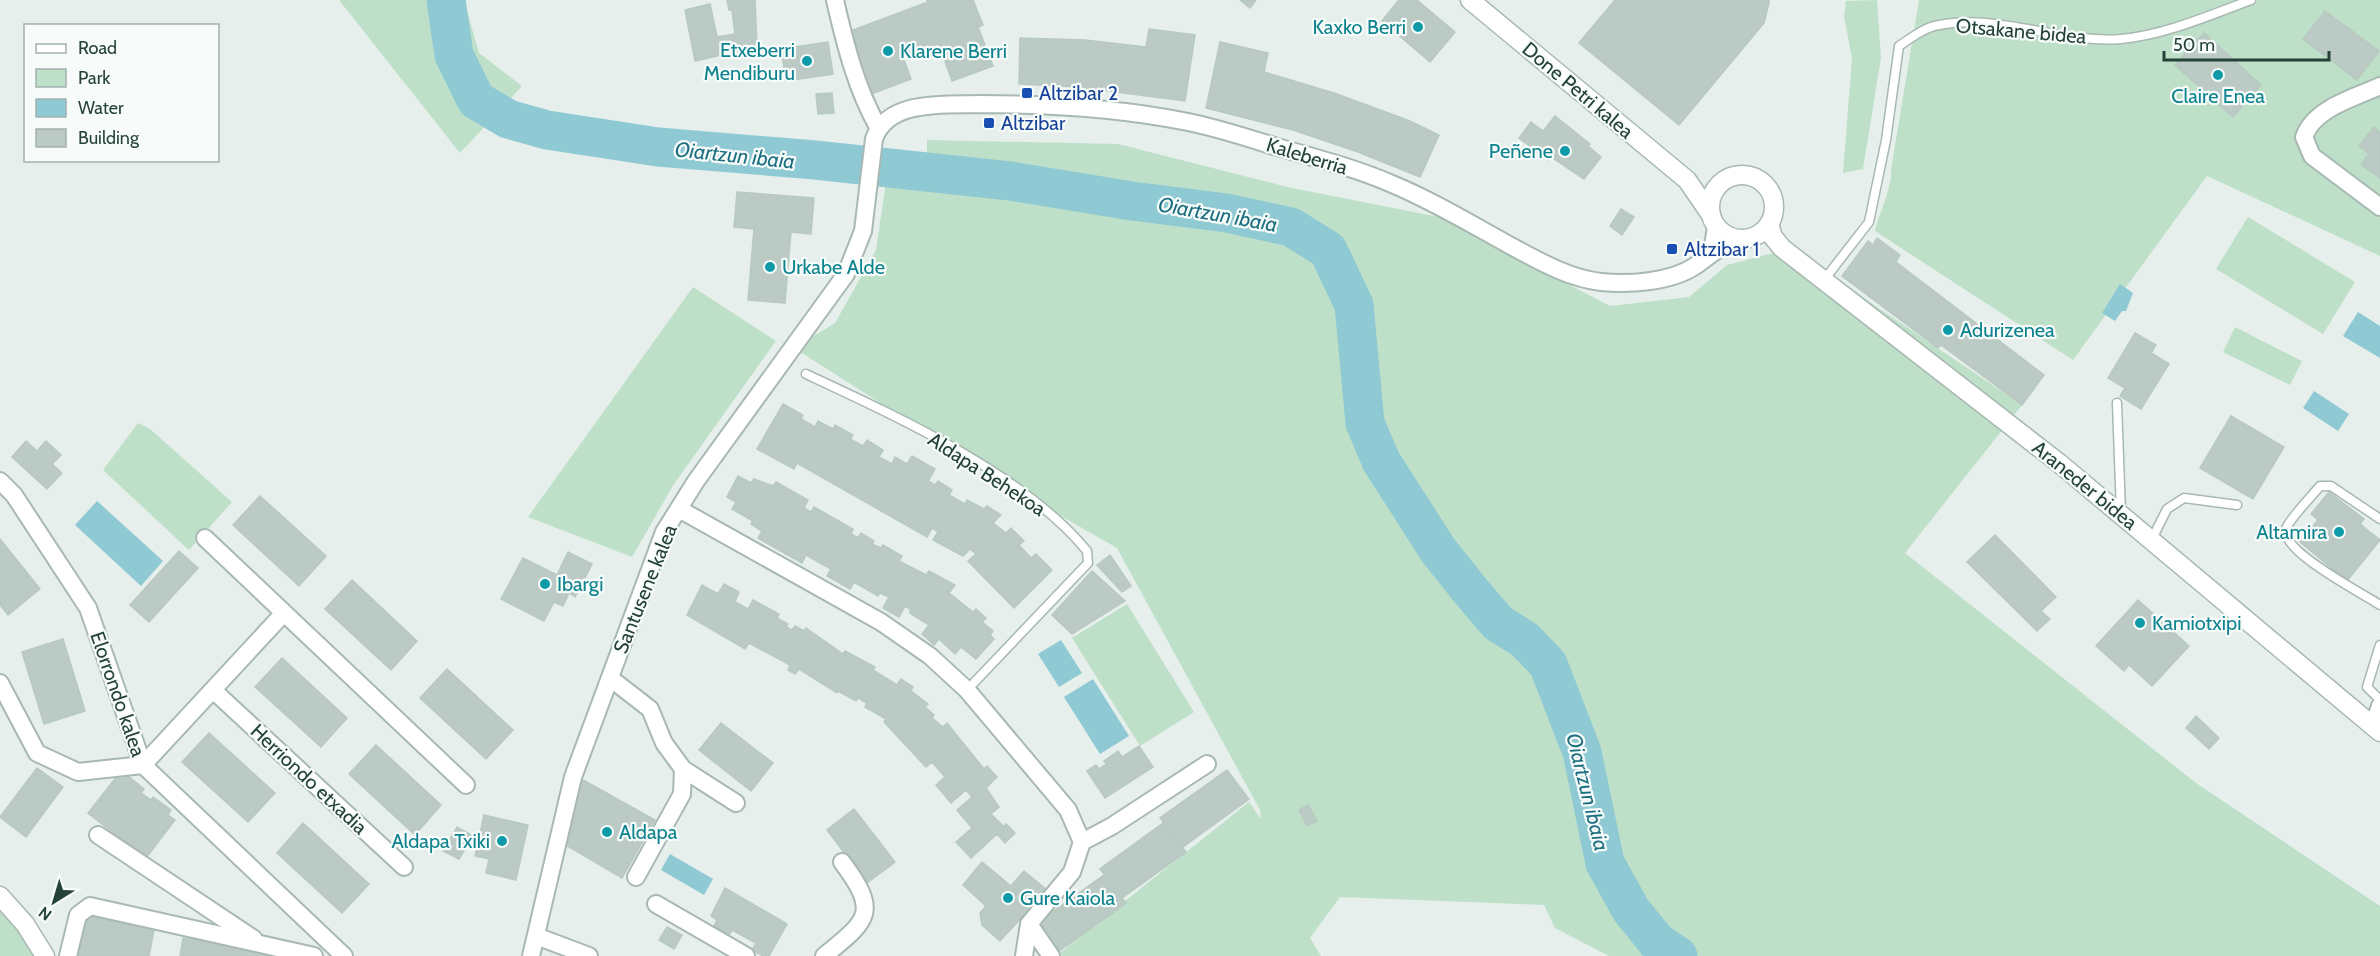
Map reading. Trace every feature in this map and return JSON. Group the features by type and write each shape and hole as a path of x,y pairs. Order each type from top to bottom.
{"street":[{"path":"835,0 844,40 865,103 878,127"},
{"name":"Done Petri kalea","path":"1480,3 1687,180 1713,221"},
{"path":"2380,86 2324,112 2308,124 2304,137 2312,156 2380,207"},
{"name":"Kaleberria","path":"878,127 889,117 908,109 950,105 1015,104 1106,110 1164,117 1320,159 1390,183 1437,204 1556,269 1579,278 1613,282 1652,280 1694,267 1712,252 1744,238"},
{"name":"Santusene kalea","path":"531,956 573,777 660,542 696,481 846,274 863,231 874,139 878,127"},
{"path":"1687,180 1724,180 1737,175 1749,176 1762,181 1774,201 1769,225 1761,233 1744,238 1726,235 1713,221"},
{"path":"1712,252 1711,198 1715,189 1724,180"},
{"name":"Araneder bidea","path":"1769,225 1773,237 1782,248 1932,362 2152,539 2377,729"},
{"name":"Araneder bidea","path":"1744,238 1782,248"},
{"name":"Elorrondo kalea","path":"0,481 14,495 88,608 143,765 344,956"},
{"path":"679,509 882,622 930,656 967,690 1068,810 1082,842 1072,872 1029,924 1024,956"},
{"path":"205,538 466,785"},
{"path":"0,684 37,753 78,772 143,765 283,614"},
{"path":"610,678 650,709 664,743 683,769 736,803"},
{"name":"Herriondo etxadia","path":"214,691 404,867"},
{"path":"2377,729 2380,706"},
{"path":"1082,842 1112,826 1207,764"},
{"path":"636,877 682,794 683,769"},
{"path":"98,835 263,945"},
{"path":"824,956 859,928 866,913 861,888 842,862"},
{"path":"0,896 25,924 45,956"},
{"path":"656,904 746,956"},
{"path":"68,956 78,915 90,906 314,956"},
{"path":"1029,924 1051,956"},
{"path":"536,936 589,956"}],"lane":[{"name":"Otsakane bidea","path":"1824,280 1869,222 1886,140 1899,46 1916,34 1938,25 1961,23 1997,24 2075,36 2120,39 2183,24 2251,0"},
{"name":"Aldapa Behekoa","path":"806,374 886,411 977,463 1038,504 1087,551 1088,563 967,690"},
{"path":"2117,403 2121,514"},
{"path":"2380,519 2331,486 2320,486 2286,528 2286,539 2298,553 2380,605"},
{"path":"2152,539 2167,509 2184,498 2237,505"},
{"path":"2380,645 2367,687 2380,700"}],"green space":[{"path":"339,0 464,0 479,53 522,86 460,153"},
{"path":"1877,0 1881,58 1863,169 1843,173 1852,58 1844,16 1846,1"},
{"path":"1919,0 2380,0 2380,256 2207,176 2073,360 1875,231 1890,183"},
{"path":"927,140 1118,144 1292,188 1439,217 1610,306 1689,297 1727,265 1796,247 1871,303 2022,405 1905,553 2196,783 2380,906 2380,956 1609,956 1555,928 1544,905 1340,897 1310,938 1321,956 1062,956 1060,953 1249,802 1261,819 1260,810 1117,548 1033,500 794,348 835,323 876,250 886,182 927,186"},
{"path":"2248,217 2355,282 2323,334 2216,269"},
{"path":"693,287 776,341 674,484 632,557 528,517"},
{"path":"2235,327 2302,361 2290,385 2223,352"},
{"path":"138,423 150,429 232,502 189,550 103,470"},
{"path":"1127,604 1194,712 1140,746 1072,638"},
{"path":"0,896 43,956 0,956"}],"water":[{"path":"2120,284 2133,293 2126,311 2122,311 2115,321 2102,313"},
{"path":"2358,312 2380,326 2380,358 2343,336"},
{"path":"2314,391 2349,414 2338,431 2303,408"},
{"path":"97,501 163,561 141,586 75,525"},
{"path":"1061,640 1082,673 1059,687 1038,654"},
{"path":"1093,679 1129,736 1100,754 1064,697"},
{"path":"670,854 713,879 704,895 661,870"}],"building":[{"path":"727,0 755,0 757,47 695,61 685,10 710,4 717,37 735,34 732,10 729,10"},
{"name":"Klarene Berri","path":"927,0 973,0 983,25 978,27 993,66 952,81 939,44 903,57 911,79 871,94 848,32 928,2"},
{"path":"1240,0 1256,0 1250,8"},
{"name":"Kaxko Berri","path":"1399,0 1417,0 1455,32 1430,62 1382,21"},
{"path":"1615,0 1769,0 1769,3 1764,23 1679,125 1579,43"},
{"path":"2325,11 2379,51 2357,80 2303,39"},
{"path":"1149,29 1195,35 1185,101 1077,87 1019,84 1020,38 1085,40 1146,47"},
{"name":"Claire Enea","path":"2204,33 2261,85 2233,117 2175,65"},
{"name":"Etxeberri Mendiburu","path":"828,42 833,74 786,81 781,49"},
{"path":"1220,42 1268,53 1264,72 1334,93 1410,121 1439,135 1420,177 1358,152 1293,130 1206,108"},
{"path":"832,93 834,113 818,114 816,94"},
{"name":"Peñene","path":"1555,116 1590,144 1588,146 1601,157 1584,179 1551,157 1548,160 1519,138 1531,122 1543,131"},
{"path":"2374,127 2380,132 2380,178 2361,164 2369,154 2359,146"},
{"name":"Urkabe Alde","path":"737,192 814,198 811,234 791,232 785,303 748,300 754,229 734,227"},
{"path":"1621,209 1634,217 1622,235 1610,226"},
{"name":"Adurizenea","path":"1877,238 1900,255 1896,262 2044,375 2022,405 1941,345 1938,348 1842,276 1868,241 1873,245"},
{"path":"2135,333 2156,345 2151,353 2169,364 2141,409 2120,396 2125,388 2108,378"},
{"path":"783,404 803,415 801,419 815,427 818,421 833,429 835,425 853,435 850,439 863,446 867,440 883,450 879,457 892,464 895,457 907,464 912,456 935,469 928,481 935,485 938,481 952,490 949,495 965,504 967,500 984,509 987,506 1001,515 993,523 1006,533 1011,528 1024,541 1019,545 1031,558 1036,554 1052,570 1014,608 968,561 976,554 970,549 963,556 933,540 938,532 932,528 927,537 797,463 794,469 757,449"},
{"path":"2231,416 2284,447 2253,499 2200,468"},
{"path":"26,441 37,451 46,441 61,455 52,464 62,473 47,489 12,457"},
{"path":"738,476 751,483 754,479 773,486 776,482 808,500 804,508 811,512 814,507 853,529 851,534 858,538 861,533 874,541 872,544 881,548 883,545 902,556 899,561 926,575 929,571 955,585 949,593 973,612 976,609 986,618 982,622 993,631 990,635 994,639 976,659 961,647 955,654 939,639 934,645 922,634 929,625 910,613 910,609 905,606 899,617 883,608 889,597 880,593 878,596 854,582 850,589 827,576 831,569 806,555 802,563 758,538 762,531 751,524 753,521 732,509 736,502 727,497"},
{"name":"Altamira","path":"2329,492 2364,519 2360,524 2380,540 2347,581 2300,542 2318,520 2311,514"},
{"path":"260,496 326,556 299,586 233,525"},
{"path":"1995,535 2056,597 2041,611 2050,619 2037,631 1967,562"},
{"path":"0,539 40,589 8,615 0,605"},
{"path":"179,551 198,568 149,622 130,605"},
{"name":"Ibargi","path":"568,552 592,564 575,597 569,593 563,606 554,602 544,621 501,599 523,558 557,575"},
{"path":"1110,555 1131,586 1122,592 1097,565"},
{"path":"1092,571 1125,601 1072,634 1052,615"},
{"path":"352,580 417,641 391,670 325,609"},
{"path":"724,584 739,592 735,602 748,609 753,600 779,614 777,618 788,624 786,627 792,630 795,626 804,631 806,628 843,654 845,651 875,667 873,670 897,685 901,679 913,687 911,691 928,704 925,707 934,715 932,718 943,727 947,723 984,769 987,766 997,777 986,788 999,807 991,814 1004,827 1006,824 1015,833 1005,843 997,834 971,858 956,842 972,828 957,810 972,797 966,790 951,803 936,785 945,777 932,762 926,767 884,722 886,719 865,707 867,703 858,698 856,701 838,691 837,693 799,669 795,674 788,670 790,665 749,643 745,649 687,615 702,585 718,594"},
{"name":"Kamiotxipi","path":"2138,600 2189,646 2152,686 2129,665 2124,671 2096,646"},
{"path":"63,639 85,711 44,724 22,652"},
{"path":"282,658 347,718 321,747 255,687"},
{"path":"447,669 513,730 486,759 420,698"},
{"path":"2196,716 2219,738 2209,749 2186,728"},
{"path":"721,723 773,763 751,791 699,750"},
{"path":"209,733 275,793 248,822 182,762"},
{"path":"376,745 441,805 415,835 349,774"},
{"path":"1139,746 1153,767 1105,798 1087,771 1096,765 1099,769 1107,764 1104,761 1118,751 1122,757"},
{"path":"37,768 63,787 26,837 0,817"},
{"path":"1227,770 1249,799 1183,847 1160,818"},
{"path":"118,775 124,779 127,775 144,789 141,793 151,800 153,797 171,810 168,815 175,820 146,858 88,813"},
{"name":"Aldapa","path":"583,780 655,820 622,878 564,844 573,802"},
{"path":"1308,805 1317,821 1307,826 1299,810"},
{"path":"854,809 895,862 867,883 827,830"},
{"name":"Aldapa Txiki","path":"484,815 528,825 516,880 486,873 489,859 475,856"},
{"path":"303,823 369,884 342,913 277,853"},
{"path":"1163,823 1186,852 1122,898 1100,869"},
{"path":"457,827 473,836 459,859 443,851"},
{"name":"Gure Kaiola","path":"982,862 1011,886 1024,871 1047,890 1000,941 982,925 980,913 986,906 963,885"},
{"path":"1104,875 1126,903 1058,952 1037,923"},
{"path":"725,888 787,924 769,956 763,956 752,950 756,943 732,930 729,935 714,926 717,920 711,916"},
{"path":"92,911 113,915 112,921 123,923 124,918 146,923 145,928 154,930 149,956 76,956 84,915 91,917"},
{"path":"667,927 682,935 674,949 659,940"},
{"path":"190,934 213,939 212,944 223,946 224,942 247,946 246,951 257,954 258,949 279,956 180,956 183,938 189,939"}],"waterway":[{"name":"Oiartzun ibaia","path":"446,0 454,55 476,100 508,119 547,130 658,147 815,160 1010,181 1132,201 1227,213 1291,227 1328,250 1354,305 1365,423 1381,461 1438,550 1469,589 1498,623 1525,640 1548,664 1582,752 1605,863 1631,910 1657,942 1678,956"}],"place":[{"name":"Kaxko Berri","path":"1418,27"},
{"name":"Klarene Berri","path":"888,51"},
{"name":"Etxeberri Mendiburu","path":"807,61"},
{"name":"Claire Enea","path":"2218,75"},
{"name":"Altzibar 2","path":"1027,93"},
{"name":"Altzibar","path":"989,123"},
{"name":"Peñene","path":"1565,151"},
{"name":"Altzibar 1","path":"1672,249"},
{"name":"Urkabe Alde","path":"770,267"},
{"name":"Adurizenea","path":"1948,330"},
{"name":"Altamira","path":"2339,532"},
{"name":"Ibargi","path":"545,584"},
{"name":"Kamiotxipi","path":"2140,623"},
{"name":"Aldapa","path":"607,832"},
{"name":"Aldapa Txiki","path":"502,841"},
{"name":"Gure Kaiola","path":"1008,898"}]}
